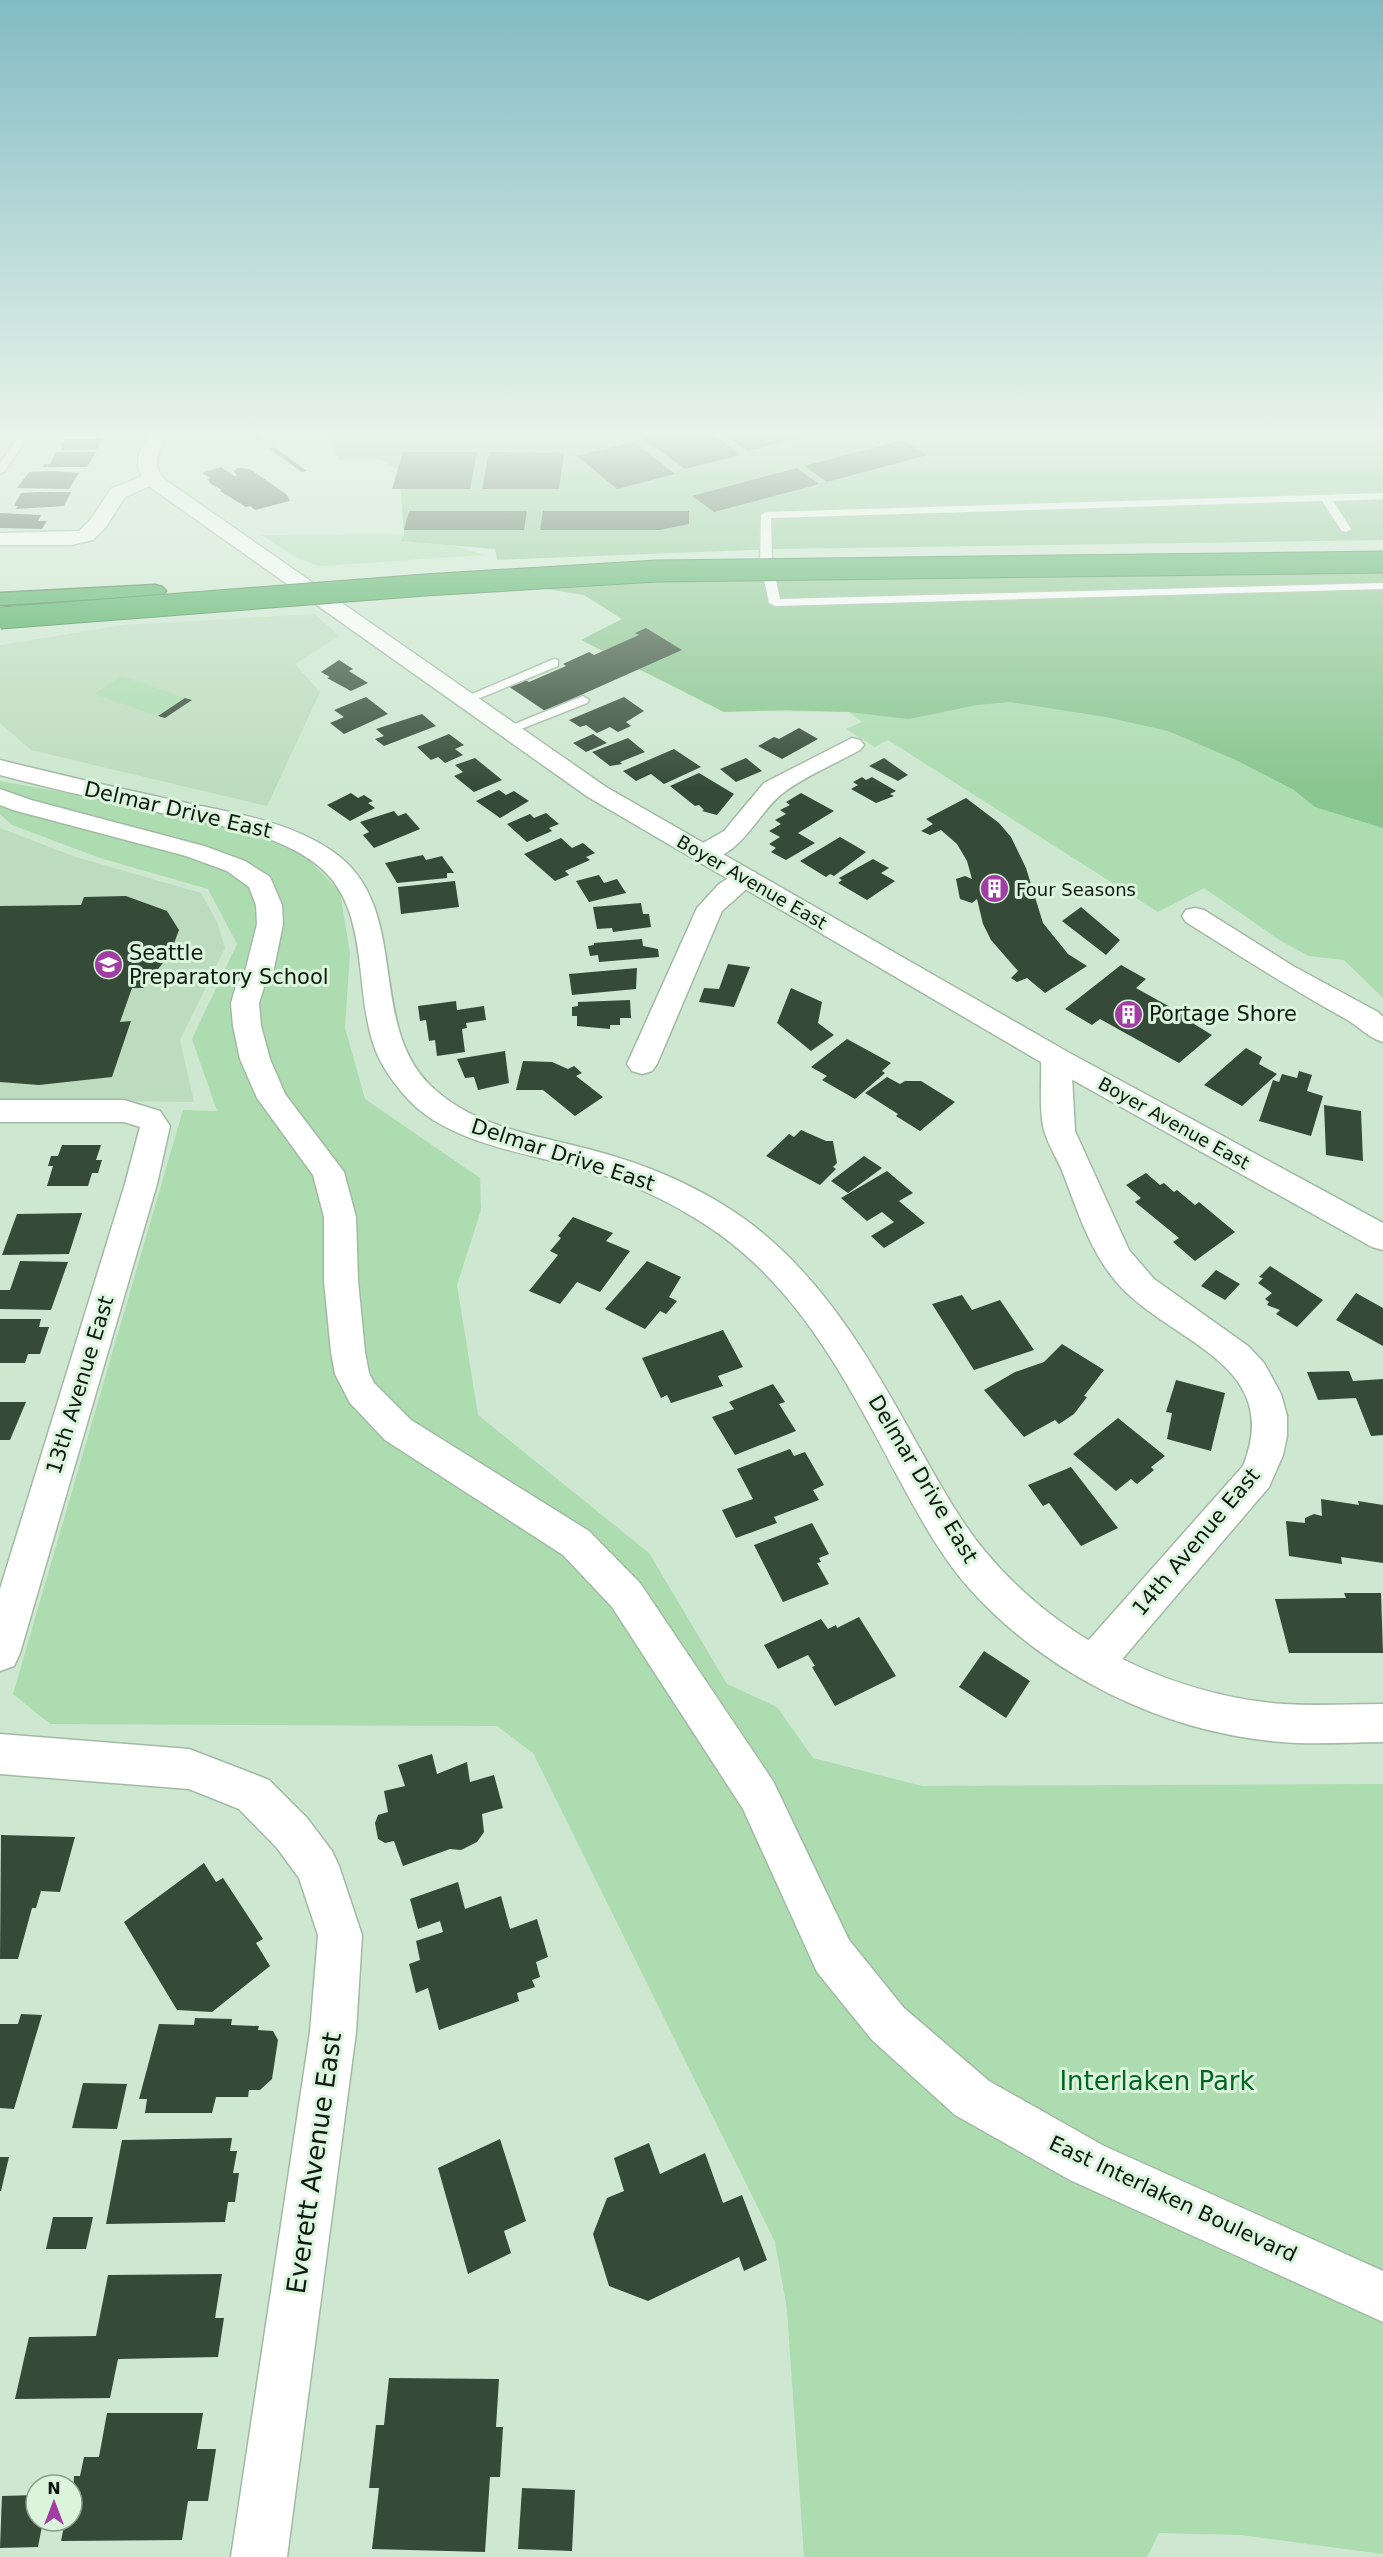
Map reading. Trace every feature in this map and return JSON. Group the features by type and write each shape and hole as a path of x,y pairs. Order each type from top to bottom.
{"highway":[{"path":"0,599 658,560 1303,549"},
{"path":"0,618 425,585 657,572 1383,562"}],"street":[{"name":"Boyer Avenue East","path":"252,549 597,792 1056,1058 1383,1238"},
{"path":"703,853 733,836 773,788 852,746"},
{"name":"Delmar Drive East","path":"2,777 264,828 306,846 328,860 346,879 362,903 387,1043 391,1056 406,1081 436,1108 471,1126 607,1165 663,1187 717,1217 771,1258 806,1294 830,1325 851,1358 940,1517 971,1561 1019,1612 1093,1664 1158,1694 1226,1714 1282,1723 1383,1723"},
{"name":"East Interlaken Boulevard","path":"2,777 22,805 195,851 236,866 261,884 269,905 270,924 259,973 250,986 245,1003 247,1026 255,1059 272,1098 328,1172 340,1217 341,1281 348,1352 352,1374 362,1393 398,1430 576,1543 626,1595 758,1795 833,1956 888,2024 972,2098 1087,2163 1383,2297"},
{"path":"642,1064 710,908 727,891 746,878"},
{"path":"1195,915 1282,972 1368,1019 1383,1032"},
{"name":"14th Avenue East","path":"1056,1058 1058,1124 1114,1253 1136,1283 1234,1351 1250,1369 1270,1409 1272,1433 1267,1453 1256,1476 1093,1664"},
{"name":"13th Avenue East","path":"0,1111 124,1111 149,1118 155,1126 154,1137 0,1653"},
{"name":"Everett Avenue East","path":"0,1754 189,1769 254,1794 292,1833 317,1866 340,1935 333,2032 259,2557"}],"lane":[{"path":"766,549 766,561 775,603 1383,586"},
{"path":"464,700 554,663"},
{"path":"506,730 583,700"}],"shaded area":[{"path":"495,549 1383,549 1383,828 1315,807 1294,790 1236,760 1168,731 1106,717 1010,702 977,705 909,719 849,712 785,710 724,712 581,640 622,619 584,595 502,582"},
{"path":"315,614 339,636 295,664 320,692 267,806 31,750 0,723 0,645 124,625"},
{"name":"Seattle Preparatory School","path":"0,828 76,857 201,893 217,922 225,948 180,1040 194,1102 0,1100"}],"green space":[{"path":"284,549 466,549 485,555 319,566 299,559"},
{"path":"1383,570 1383,998 1344,960 1309,956 1281,941 1204,888 1158,912 888,740 875,747 846,729 862,722 849,712 756,711"},
{"path":"121,676 185,698 158,716 94,694"},
{"name":"Interlaken Park","path":"0,781 112,801 251,833 305,856 340,892 350,953 345,1028 365,1099 480,1178 481,1210 457,1285 478,1415 649,1553 727,1684 777,1707 813,1758 922,1786 1383,1784 1383,2554 1241,2535 1159,2533 1147,2557 804,2557 787,2309 775,2242 533,1753 497,1726 50,1724 13,1694 183,1110 217,1111 192,1039 237,944 208,889 100,858 12,825 0,814"}],"pier":[{"path":"766,549 1383,549 1383,569 499,583 495,560"}],"building":[{"path":"646,628 682,650 545,711 508,686 524,679 529,682 566,666 563,664 589,652 594,655 639,635 635,633"},
{"path":"339,660 353,669 349,671 368,683 351,691 327,678 330,677 321,672"},
{"path":"366,697 388,714 344,734 330,723 344,717 334,710"},
{"path":"624,697 644,711 626,722 631,726 618,732 610,727 597,733 586,725 580,727 569,720"},
{"path":"185,698 192,700 165,718 158,716"},
{"path":"422,714 436,726 384,746 375,739 384,736 376,729"},
{"path":"799,728 818,739 782,759 758,746 774,737 779,739"},
{"path":"449,734 464,745 455,749 463,755 445,763 438,757 431,760 417,747"},
{"path":"593,734 607,743 586,752 573,743"},
{"path":"628,738 645,752 620,762 622,764 610,766 592,752"},
{"path":"674,749 701,767 664,784 651,774 636,781 623,771"},
{"path":"475,758 502,780 474,792 454,776 463,772 455,765"},
{"path":"746,758 762,771 736,782 720,769"},
{"path":"884,758 908,775 898,781 869,766"},
{"path":"699,773 734,794 717,815 702,811 704,810 699,805 695,806 670,786"},
{"path":"862,777 866,780 872,777 896,791 890,794 894,796 876,803 851,789 858,785 853,782"},
{"path":"499,790 506,795 514,791 529,801 500,818 476,801"},
{"path":"351,793 358,798 364,795 373,801 368,803 375,808 350,821 327,805"},
{"path":"801,793 834,811 798,833 815,843 786,860 771,852 776,848 769,844 780,837 769,831 781,824 775,820 786,814 780,810 790,805 786,802"},
{"name":"Four Seasons","path":"966,798 999,823 1011,837 1026,868 1043,923 1068,954 1087,966 1045,993 1027,978 1017,982 1011,978 1018,971 991,940 983,924 977,899 972,903 960,899 956,879 965,876 972,879 967,861 957,844 941,830 930,835 921,831 933,824 926,819"},
{"path":"394,811 398,816 406,813 420,829 374,848 363,835 369,832 360,822"},
{"path":"546,813 559,824 549,828 552,831 527,842 507,824 530,814 534,818"},
{"path":"840,837 866,852 834,876 830,874 826,877 800,861"},
{"path":"561,838 572,848 583,843 595,853 586,857 590,860 565,871 569,875 555,881 524,854"},
{"path":"423,855 426,860 442,856 454,873 447,873 447,878 397,883 385,863"},
{"path":"873,859 889,868 881,873 895,881 867,900 838,883 842,880 839,878"},
{"path":"599,875 604,883 617,879 626,893 589,902 576,881"},
{"path":"455,881 459,907 401,914 398,887"},
{"path":"126,896 167,911 179,930 170,954 143,988 132,988 120,1022 131,1021 112,1077 39,1085 0,1082 0,906 81,905 84,897"},
{"path":"641,903 643,914 649,914 651,927 613,932 612,928 597,929 593,907"},
{"path":"1081,907 1120,940 1106,955 1062,921"},
{"path":"642,939 643,946 658,949 659,957 599,962 598,955 590,956 588,946 594,943"},
{"path":"728,964 750,967 734,1007 699,1002 704,988 719,989"},
{"name":"Portage Shore","path":"1121,965 1146,979 1136,988 1197,1022 1194,1024 1212,1035 1179,1063 1100,1019 1092,1025 1065,1009"},
{"path":"637,968 636,989 572,995 569,974"},
{"path":"791,988 822,1002 818,1023 834,1035 811,1051 777,1023"},
{"path":"630,1000 631,1018 620,1018 620,1025 610,1025 610,1029 577,1026 577,1016 572,1016 572,1007 578,1006 578,1002"},
{"path":"456,1001 457,1010 484,1006 486,1020 466,1023 467,1028 462,1029 465,1052 437,1056 435,1040 429,1041 426,1020 420,1021 418,1006"},
{"path":"847,1039 891,1063 882,1071 885,1073 855,1099 822,1080 827,1076 811,1067"},
{"path":"1246,1048 1262,1057 1259,1064 1277,1074 1242,1106 1204,1085"},
{"path":"505,1051 509,1083 478,1090 474,1077 465,1078 457,1059"},
{"path":"523,1061 552,1062 568,1069 574,1066 582,1073 576,1076 603,1097 575,1116 543,1090 516,1090"},
{"path":"1299,1071 1312,1075 1307,1091 1323,1096 1311,1136 1259,1121 1273,1080 1279,1082 1282,1074 1297,1078"},
{"path":"887,1077 900,1084 905,1081 921,1081 955,1102 920,1131 865,1093"},
{"path":"1324,1105 1361,1111 1363,1161 1326,1155"},
{"path":"801,1130 826,1141 833,1141 837,1163 833,1167 836,1169 820,1185 766,1156 789,1134 794,1137"},
{"path":"62,1145 101,1145 96,1160 102,1160 98,1173 92,1173 88,1186 47,1186 53,1166 48,1166 51,1156 58,1156"},
{"path":"864,1156 882,1168 848,1193 831,1181"},
{"path":"887,1171 913,1193 899,1201 925,1223 884,1248 871,1236 894,1222 882,1212 867,1221 841,1198"},
{"path":"1146,1173 1160,1185 1164,1183 1174,1192 1177,1190 1195,1205 1199,1202 1235,1232 1195,1261 1173,1242 1179,1238 1135,1202 1141,1198 1126,1185"},
{"path":"82,1213 69,1254 2,1255 17,1214"},
{"path":"573,1217 613,1233 606,1241 630,1251 600,1292 577,1282 560,1304 529,1291 558,1255 550,1251 561,1238 558,1236"},
{"path":"20,1261 68,1262 51,1310 0,1309 0,1290 10,1290"},
{"path":"647,1261 681,1277 669,1297 677,1301 666,1314 660,1311 645,1329 605,1309"},
{"path":"1270,1266 1323,1300 1297,1327 1276,1314 1280,1310 1267,1305 1269,1302 1265,1299 1272,1293 1258,1283 1263,1278 1259,1277"},
{"path":"1216,1270 1240,1284 1225,1300 1201,1286"},
{"path":"1356,1293 1383,1308 1383,1346 1336,1320"},
{"path":"962,1295 972,1310 1000,1300 1034,1350 974,1370 932,1304"},
{"path":"0,1319 41,1319 39,1327 49,1327 40,1354 28,1354 25,1363 0,1363"},
{"path":"723,1330 743,1367 718,1376 723,1386 671,1403 667,1395 661,1398 642,1358"},
{"path":"1062,1344 1104,1370 1084,1396 1087,1397 1074,1414 1059,1424 1055,1420 1024,1437 984,1390 1015,1372 1044,1362"},
{"path":"1349,1371 1353,1381 1383,1379 1383,1435 1371,1436 1356,1398 1318,1400 1307,1372"},
{"path":"1176,1380 1225,1393 1211,1451 1167,1439 1172,1413 1166,1412"},
{"path":"773,1384 785,1402 779,1404 796,1431 735,1455 712,1417 734,1409 729,1402"},
{"path":"0,1402 26,1402 10,1440 0,1440"},
{"path":"1118,1418 1165,1456 1151,1467 1154,1470 1137,1484 1131,1479 1116,1491 1073,1454"},
{"path":"790,1449 794,1456 805,1452 824,1485 813,1490 819,1500 774,1517 777,1523 736,1538 722,1510 753,1499 737,1469"},
{"path":"1071,1467 1118,1528 1081,1546 1049,1503 1043,1506 1028,1485"},
{"path":"1321,1499 1359,1505 1358,1501 1383,1505 1383,1563 1341,1557 1342,1564 1289,1556 1286,1521 1305,1523 1305,1518 1314,1514 1322,1516"},
{"path":"812,1523 829,1554 819,1558 821,1562 817,1563 829,1584 783,1602 754,1545"},
{"path":"1344,1593 1381,1593 1383,1653 1289,1653 1275,1599 1346,1598"},
{"path":"859,1617 896,1676 835,1706 812,1667 815,1666 808,1655 778,1669 764,1645 821,1619 828,1629 836,1625 837,1628"},
{"path":"984,1651 1030,1681 1006,1718 959,1687"},
{"path":"432,1754 437,1774 467,1762 470,1782 494,1775 503,1808 482,1814 484,1832 477,1842 461,1850 450,1849 403,1866 394,1841 385,1843 378,1839 375,1823 378,1815 388,1812 384,1791 405,1786 398,1765"},
{"path":"1,1835 75,1837 60,1892 41,1891 36,1908 32,1908 18,1959 0,1959"},
{"path":"204,1863 216,1882 223,1878 263,1939 256,1943 270,1966 212,2012 177,2010 124,1922"},
{"path":"458,1882 465,1909 501,1896 510,1929 537,1919 548,1957 536,1962 540,1977 532,1980 535,1987 517,1993 519,2001 439,2030 428,1988 416,1993 409,1964 420,1960 416,1941 443,1932 440,1921 418,1929 410,1899"},
{"path":"21,2014 42,2015 14,2109 0,2108 0,2024 18,2024"},
{"path":"195,2018 232,2019 231,2025 259,2026 258,2030 273,2031 278,2040 272,2079 260,2090 249,2090 248,2097 216,2097 212,2113 145,2113 147,2099 139,2099 159,2024 194,2025"},
{"path":"83,2083 127,2084 117,2129 72,2128"},
{"path":"232,2138 230,2151 237,2151 233,2173 239,2173 235,2202 228,2202 225,2222 106,2224 122,2140"},
{"path":"500,2139 526,2221 504,2231 511,2253 468,2274 438,2168"},
{"path":"649,2143 660,2174 705,2153 723,2203 742,2195 767,2260 744,2271 739,2257 648,2301 609,2286 593,2234 607,2198 624,2191 614,2158"},
{"path":"0,2157 9,2157 1,2191 0,2191"},
{"path":"53,2217 93,2217 86,2249 46,2249"},
{"path":"222,2274 215,2318 224,2318 218,2357 118,2359 110,2398 15,2399 29,2337 96,2336 108,2275"},
{"path":"389,2378 499,2379 496,2427 503,2427 500,2477 490,2477 485,2552 372,2549 379,2488 369,2488 376,2425 384,2425"},
{"path":"107,2413 203,2413 197,2449 216,2449 208,2501 188,2501 182,2540 61,2541 63,2533 84,2533 84,2473 81,2473 84,2457 99,2457"},
{"path":"522,2488 575,2490 572,2551 518,2549"},
{"path":"24,2495 24,2533 41,2533 38,2547 0,2548 2,2496"}],"place":[{"name":"Four Seasons","path":"995,889"},
{"name":"Seattle Preparatory School","path":"108,965"},
{"name":"Portage Shore","path":"1128,1014"}]}
